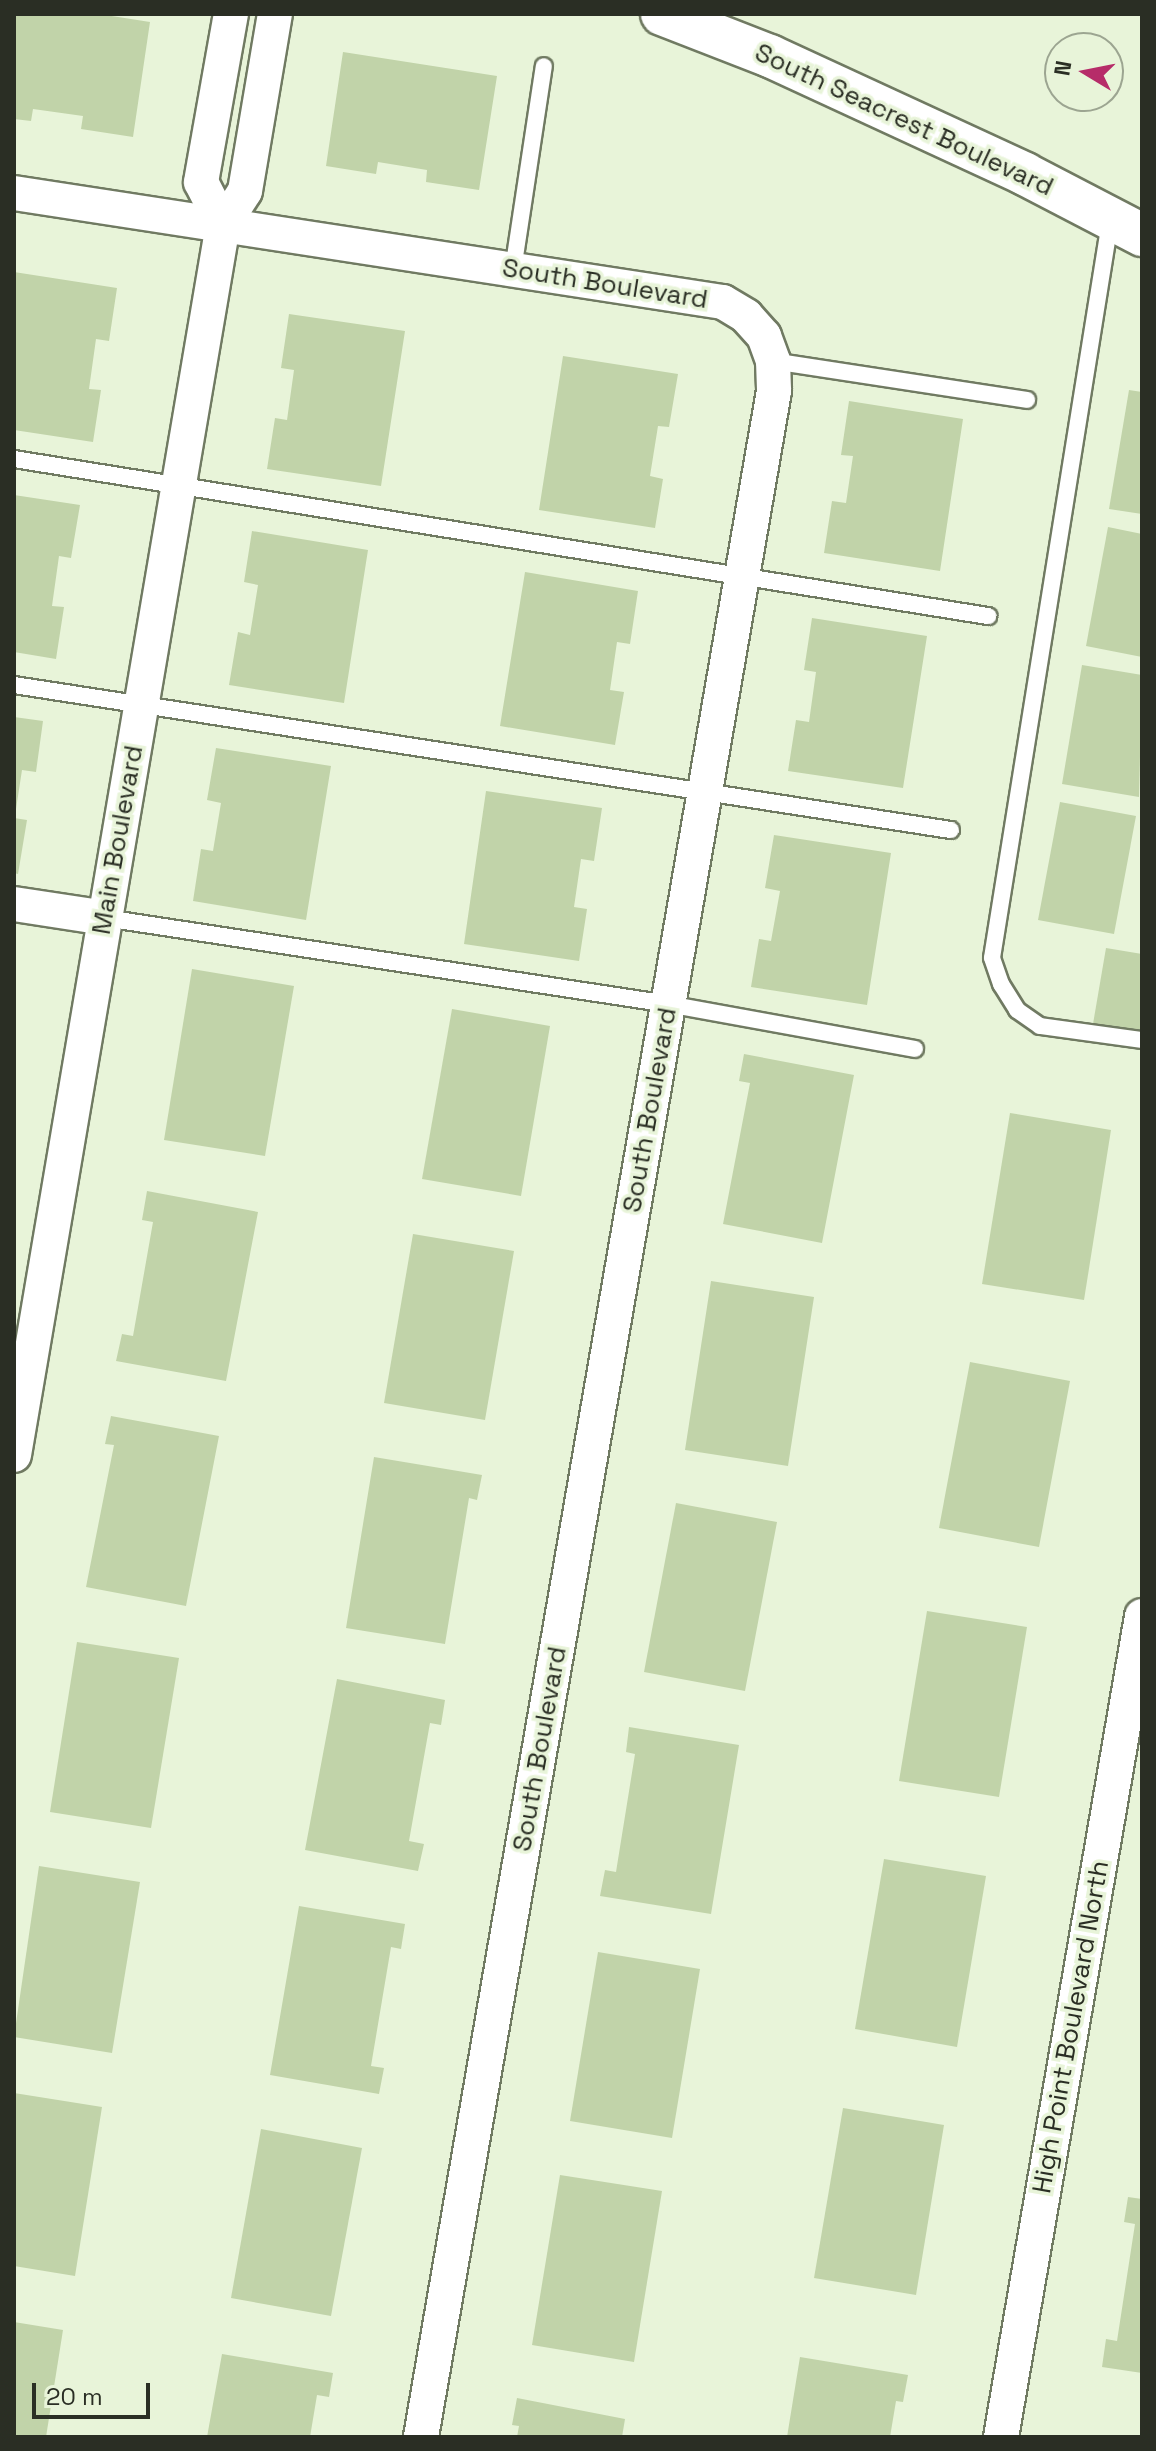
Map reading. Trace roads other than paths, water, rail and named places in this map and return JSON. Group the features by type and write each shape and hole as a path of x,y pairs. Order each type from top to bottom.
{"street":[{"path":"223,225 201,182 231,14"},
{"name":"Main Boulevard","path":"14,1455 223,225 245,191 275,14"},
{"name":"South Seacrest Boulevard","path":"662,14 784,63 1126,226"},
{"name":"South Boulevard","path":"14,193 723,302 746,316 764,336 773,361 774,391 421,2437"},
{"path":"14,904 105,918"},
{"name":"High Point Boulevard North","path":"1001,2437 1142,1616"}],"lane":[{"path":"513,270 544,66"},
{"path":"1126,226 992,958 1001,984 1017,1010 1040,1026 1142,1040"},
{"path":"773,361 1027,400"},
{"path":"14,459 988,616"},
{"path":"14,685 951,830"},
{"path":"105,918 668,1004 915,1049"}]}
